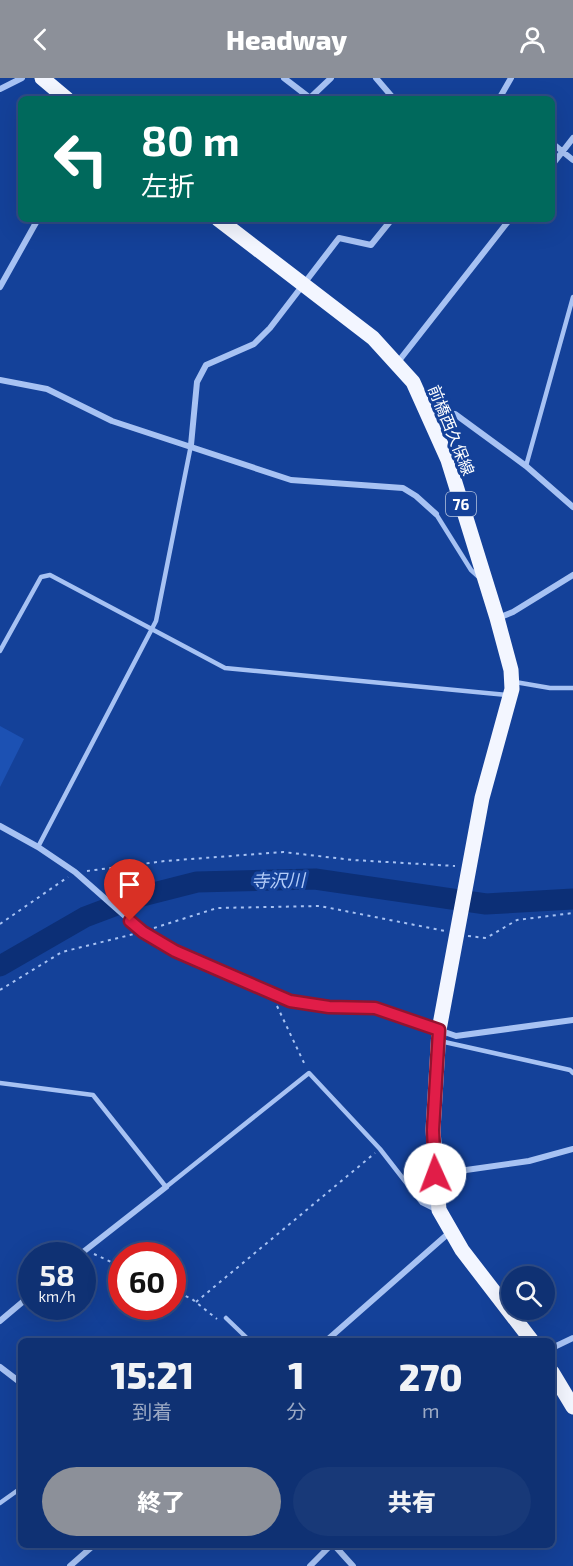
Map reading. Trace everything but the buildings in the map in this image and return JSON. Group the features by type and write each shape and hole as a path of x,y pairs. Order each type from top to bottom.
{"main road":[{"path":"42,78 63,96"},
{"name":"前橋西久保線","path":"222,222 374,338 398,362 413,381 448,460 497,618 512,689 482,798 469,872"},
{"name":"76","path":"469,872 438,1035 433,1130 439,1210 450,1232 530,1338"},
{"path":"555,1377 573,1407"}],"street":[{"path":"0,89 22,78"},
{"path":"284,78 307,96"},
{"path":"312,96 332,78"},
{"path":"376,78 391,96"},
{"path":"501,96 511,78"},
{"path":"555,161 573,138"},
{"path":"555,146 573,160"},
{"path":"0,287 36,222"},
{"path":"191,445 197,382 206,365 254,344 339,238 371,245 390,222"},
{"path":"398,362 508,222"},
{"path":"0,380 47,389 112,421 191,445 291,480 403,488 436,514"},
{"path":"430,420 442,413 454,414 526,466 573,507"},
{"path":"497,618 513,612 573,575"},
{"path":"0,826 38,847 75,872 143,932 175,951 276,996 305,1005 375,1008 438,1035 456,1036 573,1020"},
{"path":"435,1174 529,1161 573,1149"},
{"path":"95,1242 166,1187"},
{"path":"329,1338 450,1232"},
{"path":"0,1321 18,1306"},
{"path":"555,1347 573,1338"},
{"path":"0,1367 18,1381"},
{"path":"70,1566 91,1548"},
{"path":"310,1566 329,1548"},
{"path":"335,1548 353,1566"}],"lane":[{"path":"526,466 573,297"},
{"path":"38,847 156,621 191,445"},
{"path":"436,514 471,570 486,582"},
{"path":"0,651 44,575 56,578 225,668 512,689 573,688"},
{"path":"438,1035 570,1070 573,1073"},
{"path":"0,1083 93,1095 166,1187 309,1073 380,1149 422,1203 432,1210 439,1210"},
{"path":"226,1318 247,1338"},
{"path":"0,1503 18,1490"}],"path":[{"path":"0,924 75,872 165,861 283,852 469,872"},
{"path":"0,990 62,952 143,932 195,913 217,908 321,906 459,930 486,938 517,920 573,913"},
{"path":"276,996 278,1010 309,1073"},
{"path":"196,1302 380,1149"},
{"path":"186,1297 218,1320"}],"shaded area":[{"path":"0,726 24,739 0,787"}],"waterway":[{"name":"寺沢川","path":"0,966 85,917 138,897 197,882 315,879 486,904 573,899"}],"route":[{"path":"130,921 143,932 175,951 290,1001 329,1007 375,1008 439,1030 435,1055 433,1130 435,1174"}]}
